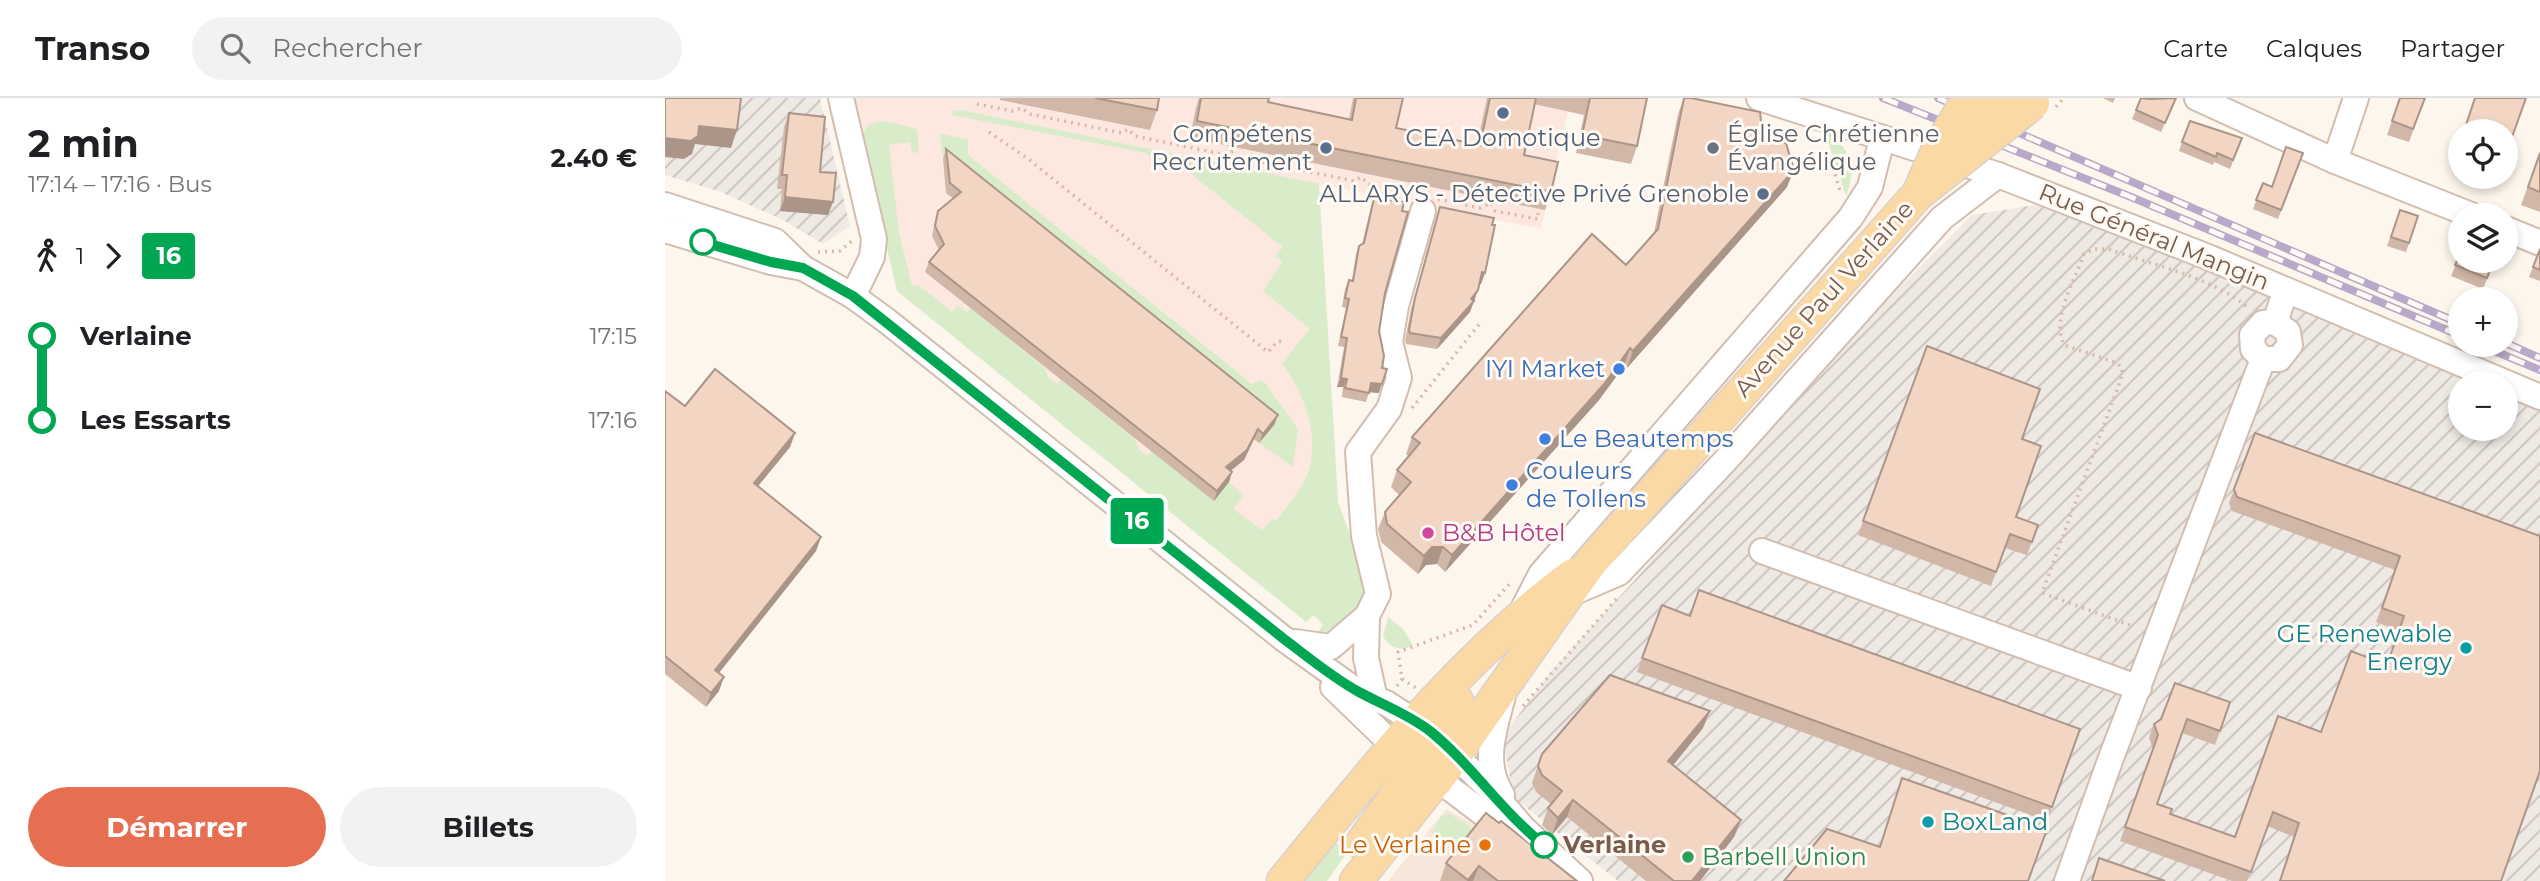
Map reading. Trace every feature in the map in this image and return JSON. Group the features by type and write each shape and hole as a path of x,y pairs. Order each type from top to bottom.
{"main road":[{"path":"1918,194 1938,149 1969,98"},
{"path":"1918,194 2000,98"},
{"path":"1918,194 2035,101"},
{"name":"Avenue Paul Verlaine","path":"1283,881 1424,749 1507,682 1591,562 1918,194"},
{"name":"Avenue Paul Verlaine","path":"1356,881 1424,749 1521,613 1591,562"},
{"path":"1336,881 1424,749"}],"street":[{"path":"841,98 874,239 872,257 853,296"},
{"name":"Rue Général Mangin","path":"1759,98 1998,175 2286,290 2540,397"},
{"path":"2197,98 2335,161 2448,206"},
{"path":"2335,161 2355,98"},
{"path":"1521,613 1541,574 1851,217 1870,187 1882,139"},
{"path":"1570,594 1619,573 1725,461 1942,218 1998,175"},
{"path":"1375,699 1366,658 1367,617 1378,594 1378,585 1370,566 1364,536 1359,452 1366,438 1389,409 1399,378 1390,342 1396,306 1427,201"},
{"path":"665,205 775,241 803,268 853,296 1284,639 1359,692 1375,699 1519,842 1545,845 1575,878"},
{"path":"665,230 771,262 803,268"},
{"path":"2518,234 2540,243"},
{"path":"2067,881 2263,359 2279,359 2290,345 2288,332 2269,322 2286,290"},
{"path":"1762,551 2139,688"},
{"path":"1284,639 1331,647 1367,617"},
{"path":"1284,639 1324,678 1424,749"},
{"path":"1507,682 1492,743 1490,766 1519,842"}],"path":[{"path":"977,104 1013,111 1022,108 1030,114 1122,133 1128,129 1135,136 1226,155 1233,151 1238,157 1354,181 1361,177 1369,184 1427,201 1481,208 1491,203 1495,211 1538,219 1538,213"},
{"path":"989,132 1027,158 1268,352 1277,342 1285,340"},
{"path":"2130,625 2042,593 2122,376 2122,368 2117,363 2064,345 2059,334 2061,319 2084,254 2094,249 2108,249 2215,288 2238,298 2269,322"},
{"path":"1404,417 1481,323"},
{"path":"1400,660 1402,679"}],"shaded area":[{"path":"665,98 820,98 850,226 823,244 783,220 721,192 665,175"},
{"path":"853,98 1571,98 1541,229 1319,184 1338,502 1368,580 1337,594 897,291"},
{"path":"2042,204 2294,303 2450,371 2448,441 2518,441 2518,401 2540,411 2540,881 1618,881 1513,797 1503,736 1550,672 1634,581 1802,385 1972,215"},
{"path":"1446,809 1495,837 1549,881 1388,881"}],"green space":[{"path":"961,110 1319,184 1338,502 1368,587 1356,611 1327,637 1318,632 1323,625 1314,615 1306,622 897,291 862,141 864,131 869,125 882,121 917,129 919,153 912,152 910,142 889,145 899,233 912,285 920,286 952,312 958,305 967,312 971,308 1046,369 1048,378 1057,384 1061,380 1136,440 1138,449 1147,456 1152,450 1214,500 1229,482 1244,496 1233,509 1262,530 1272,519 1277,520 1299,490 1307,477 1312,456 1311,428 1303,400 1282,363 1310,329 1263,291 1282,262 1275,256 1283,247 1176,162 1166,169 1146,153 952,115 953,111"},
{"path":"1825,132 1841,145 1850,159 1851,176 1846,196"},
{"path":"940,134 968,139 968,155 1252,384 1261,380 1266,384 1298,429 1293,467 1259,443 943,159"},
{"path":"1388,617 1403,629 1413,645 1400,648 1392,646 1386,640 1383,636"},
{"path":"1449,814 1474,829 1457,851 1432,833 1441,817"},
{"path":"1334,842 1348,851 1327,881 1301,881"}],"building":[{"path":"665,98 741,98 737,130 699,126 698,136 691,141 665,138"},
{"path":"1095,98 1159,98 1157,110"},
{"path":"1201,98 1269,98 1268,102 1352,120 1356,98 1403,98 1396,128 1480,145 1490,98 1536,98 1524,155 1558,162 1551,192 1197,121"},
{"path":"1590,98 1647,98 1637,146 1582,135"},
{"path":"1684,98 1760,112 1763,138 1786,143 1794,170 1633,351 1630,348 1605,383 1452,555 1443,547 1432,547 1424,556 1387,524 1385,512 1411,482 1397,470 1420,443 1412,437 1592,234 1626,265 1658,229"},
{"path":"2141,98 2176,98 2165,123 2136,110"},
{"path":"2400,98 2425,98 2413,129 2392,121"},
{"path":"2475,98 2526,98 2518,120 2468,119"},
{"path":"789,113 825,117 820,172 836,173 833,202 785,197 787,175 782,175"},
{"path":"2190,121 2242,138 2233,160 2217,153 2216,157 2182,142"},
{"path":"2286,147 2303,153 2281,210 2256,200 2263,183 2272,187"},
{"path":"946,149 1278,415 1263,434 1258,429 1247,450 1226,467 1232,472 1217,491 929,262 944,244 935,226 938,211 961,192 950,183"},
{"path":"2540,153 2540,192 2528,187"},
{"path":"1374,198 1404,202 1402,211 1408,212 1385,293 1379,331 1384,356 1382,368 1387,369 1382,384 1371,383 1369,393 1345,388 1347,379 1341,378 1347,338 1341,337 1349,299 1345,298 1349,280 1353,281 1359,246 1364,243"},
{"path":"1440,207 1494,218 1492,225 1495,225 1485,273 1482,272 1478,290 1471,299 1474,301 1441,338 1410,333 1409,330"},
{"path":"2400,210 2418,216 2409,243 2391,237"},
{"path":"2540,249 2540,270 2533,267"},
{"path":"2475,273 2489,273 2487,278"},
{"path":"1927,346 2040,389 2022,439 2041,446 2016,517 2038,525 2032,542 2010,534 1996,572 1863,521"},
{"path":"715,369 795,433 754,483 821,537 715,670 724,677 711,693 665,656 665,391 685,406"},
{"name":"GE Renewable Energy","path":"2255,433 2540,536 2540,771 2501,881 2280,881 2299,823 2273,812 2251,872 2125,827 2158,735 2154,724 2161,719 2175,683 2230,702 2220,731 2187,719 2157,804 2172,809 2170,814 2235,837 2278,716 2321,732 2351,651 2387,665 2404,616 2382,608 2400,556 2237,497 2234,489"},
{"path":"1699,590 2080,729 2052,807 1642,658 1662,605 1690,616"},
{"path":"1610,675 1710,711 1668,761 1741,820 1692,881 1674,881 1573,800 1558,818 1548,808 1562,791 1542,775 1538,766 1542,754"},
{"name":"BoxLand","path":"1902,778 2047,829 2028,881 1784,881 1827,829 1880,847"},
{"path":"1486,813 1499,823 1501,821 1577,881 1498,881 1479,866 1468,880 1446,863"},
{"path":"2099,858 2165,881 2092,881"}],"railway":[{"path":"1883,98 2131,197 2448,331"},
{"path":"1938,98 2448,318"},
{"path":"2518,348 2540,358"},
{"path":"2509,357 2540,370"}],"bus line":[{"name":"16","path":"703,242 771,262 803,268 853,296 1284,639 1359,692 1386,703 1431,732 1487,786 1523,828 1544,845"}],"place":[{"name":"CEA Domotique","path":"1503,113"},
{"name":"Compétens Recrutement","path":"1326,148"},
{"name":"Église Chrétienne Évangélique","path":"1713,148"},
{"name":"ALLARYS - Détective Privé Grenoble","path":"1763,194"},
{"name":"IYI Market","path":"1619,369"},
{"name":"Le Beautemps","path":"1545,439"},
{"name":"Couleurs de Tollens","path":"1512,485"},
{"name":"B&B Hôtel","path":"1428,533"},
{"name":"GE Renewable Energy","path":"2466,648"},
{"name":"BoxLand","path":"1928,822"},
{"name":"Le Verlaine","path":"1485,845"},
{"name":"Verlaine","path":"1544,845"},
{"name":"Barbell Union","path":"1688,857"}]}
